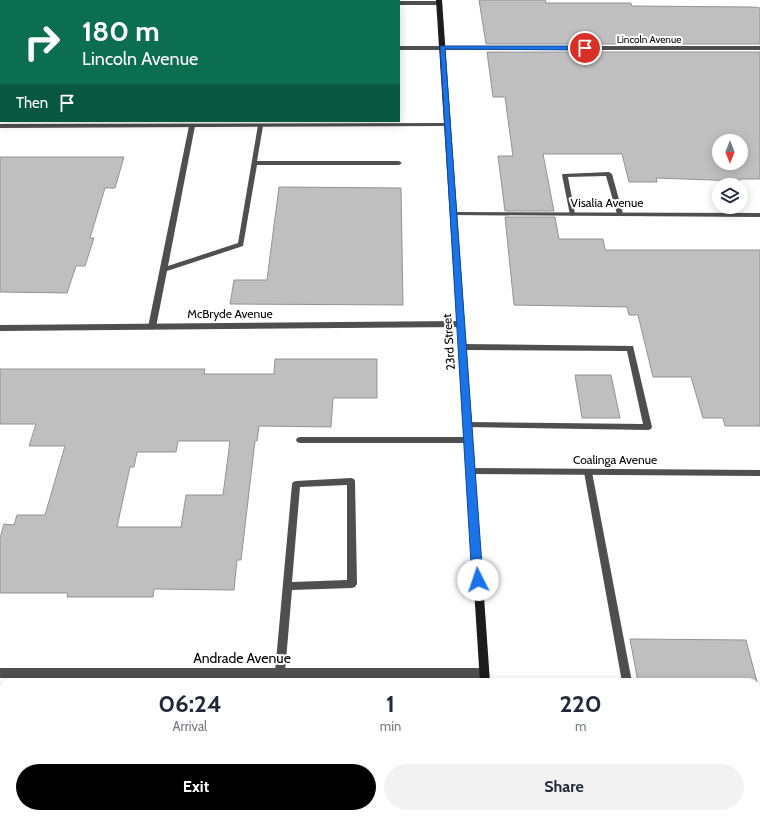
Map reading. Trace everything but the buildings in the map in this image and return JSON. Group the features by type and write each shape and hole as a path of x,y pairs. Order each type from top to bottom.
{"main road":[{"name":"23rd Street","path":"439,2 484,677"}],"street":[{"path":"400,3 439,2"},
{"name":"Lincoln Avenue","path":"400,48 760,48"},
{"path":"0,126 260,126 370,123 447,125"},
{"path":"152,327 192,126"},
{"path":"163,270 241,244 260,126"},
{"path":"254,163 399,163"},
{"path":"572,214 565,175 609,174 620,214"},
{"name":"Visalia Avenue","path":"453,214 760,215"},
{"name":"McBryde Avenue","path":"0,328 461,324"},
{"path":"462,347 630,348 648,427 468,425"},
{"path":"300,440 468,440"},
{"name":"Coalinga Avenue","path":"470,471 760,474"},
{"path":"588,472 626,678"},
{"path":"280,672 296,484 351,481 352,584 288,586"},
{"name":"Andrade Avenue","path":"0,673 280,672 484,677"}],"route":[{"path":"478,580 442,48 585,48"}]}
